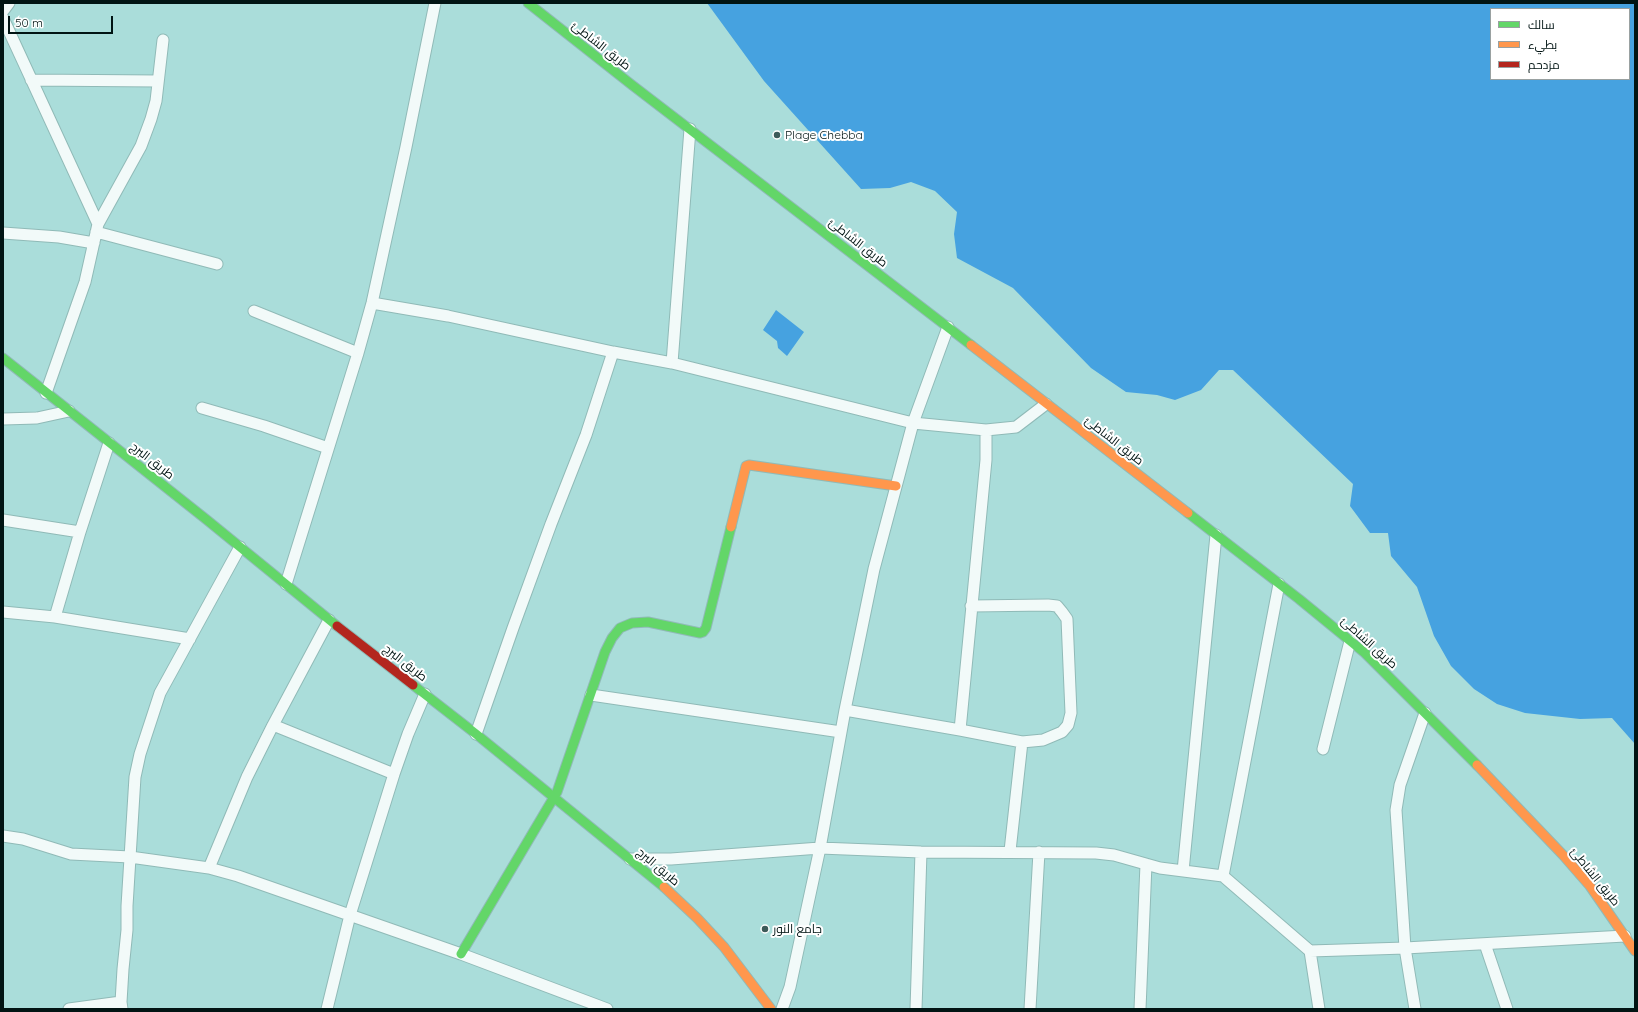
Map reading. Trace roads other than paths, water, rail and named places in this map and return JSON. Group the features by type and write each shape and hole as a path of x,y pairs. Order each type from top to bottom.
{"street":[{"path":"3,11 9,3"},
{"path":"286,584 358,353 372,303 406,148 435,3"},
{"name":"طريق الشاطئ","path":"528,3 571,38 1216,535 1365,653 1426,713 1563,855 1590,886 1635,951"},
{"path":"3,18 96,233"},
{"path":"46,393 85,282 96,233 146,134 156,102 163,40"},
{"path":"31,80 158,81"},
{"path":"672,363 690,129"},
{"path":"3,233 59,238 96,233 217,264"},
{"path":"372,303 448,316 613,352 672,363 913,423 986,430 1016,427 1046,404"},
{"path":"254,311 358,353"},
{"path":"782,1009 790,987 820,848 845,710 874,569 913,423 948,327"},
{"path":"476,734 524,598 586,435 613,352"},
{"name":"طريق البرج","path":"3,358 329,620 476,734 655,879 697,918 724,947 771,1009"},
{"path":"202,408 264,426 328,448"},
{"path":"3,419 37,418 70,411"},
{"path":"960,730 986,460 986,430"},
{"path":"55,617 80,532 109,443"},
{"path":"461,954 554,797 562,779 605,652 612,638 620,628 632,624 648,622 700,633 706,628 746,466 749,465 896,486"},
{"path":"3,520 80,532"},
{"path":"1183,871 1216,535"},
{"path":"69,1009 122,1006 135,777 140,754 160,693 240,547"},
{"path":"1223,876 1279,584"},
{"path":"845,710 1022,742 1043,740 1062,732 1068,725 1071,713 1067,619 1057,606 971,606"},
{"path":"3,612 55,617 190,639"},
{"path":"209,868 247,777 262,746 329,620"},
{"path":"1323,749 1350,641"},
{"path":"327,1009 350,915 394,774 408,734 425,694"},
{"path":"591,695 841,732"},
{"path":"1415,1009 1405,948 1396,810 1400,785 1426,713"},
{"path":"273,725 394,774"},
{"path":"1010,851 1022,742"},
{"path":"3,836 23,840 71,854 130,857 209,868 260,884 461,954 607,1009"},
{"path":"630,859 671,859 820,848 921,852 1010,851 1114,855 1146,864 1183,871 1223,876 1310,951 1319,1009"},
{"path":"916,1009 921,852"},
{"path":"1030,1009 1039,852"},
{"path":"1140,1009 1146,864"},
{"path":"1310,951 1405,948 1626,936"},
{"path":"1485,944 1507,1009"}],"water":[{"path":"707,3 1635,3 1635,744 1612,718 1580,719 1525,713 1497,704 1474,689 1451,666 1434,636 1417,587 1391,556 1388,533 1370,533 1350,506 1353,484 1233,370 1219,370 1201,390 1175,400 1157,395 1126,392 1091,368 1013,288 957,258 954,234 957,212 935,191 911,182 890,188 861,189 764,81"},
{"path":"776,310 804,332 787,356 778,348 777,341 763,330"}],"place":[{"name":"Plage Chebba","path":"777,135"},
{"name":"جامع النور","path":"765,929"}]}
